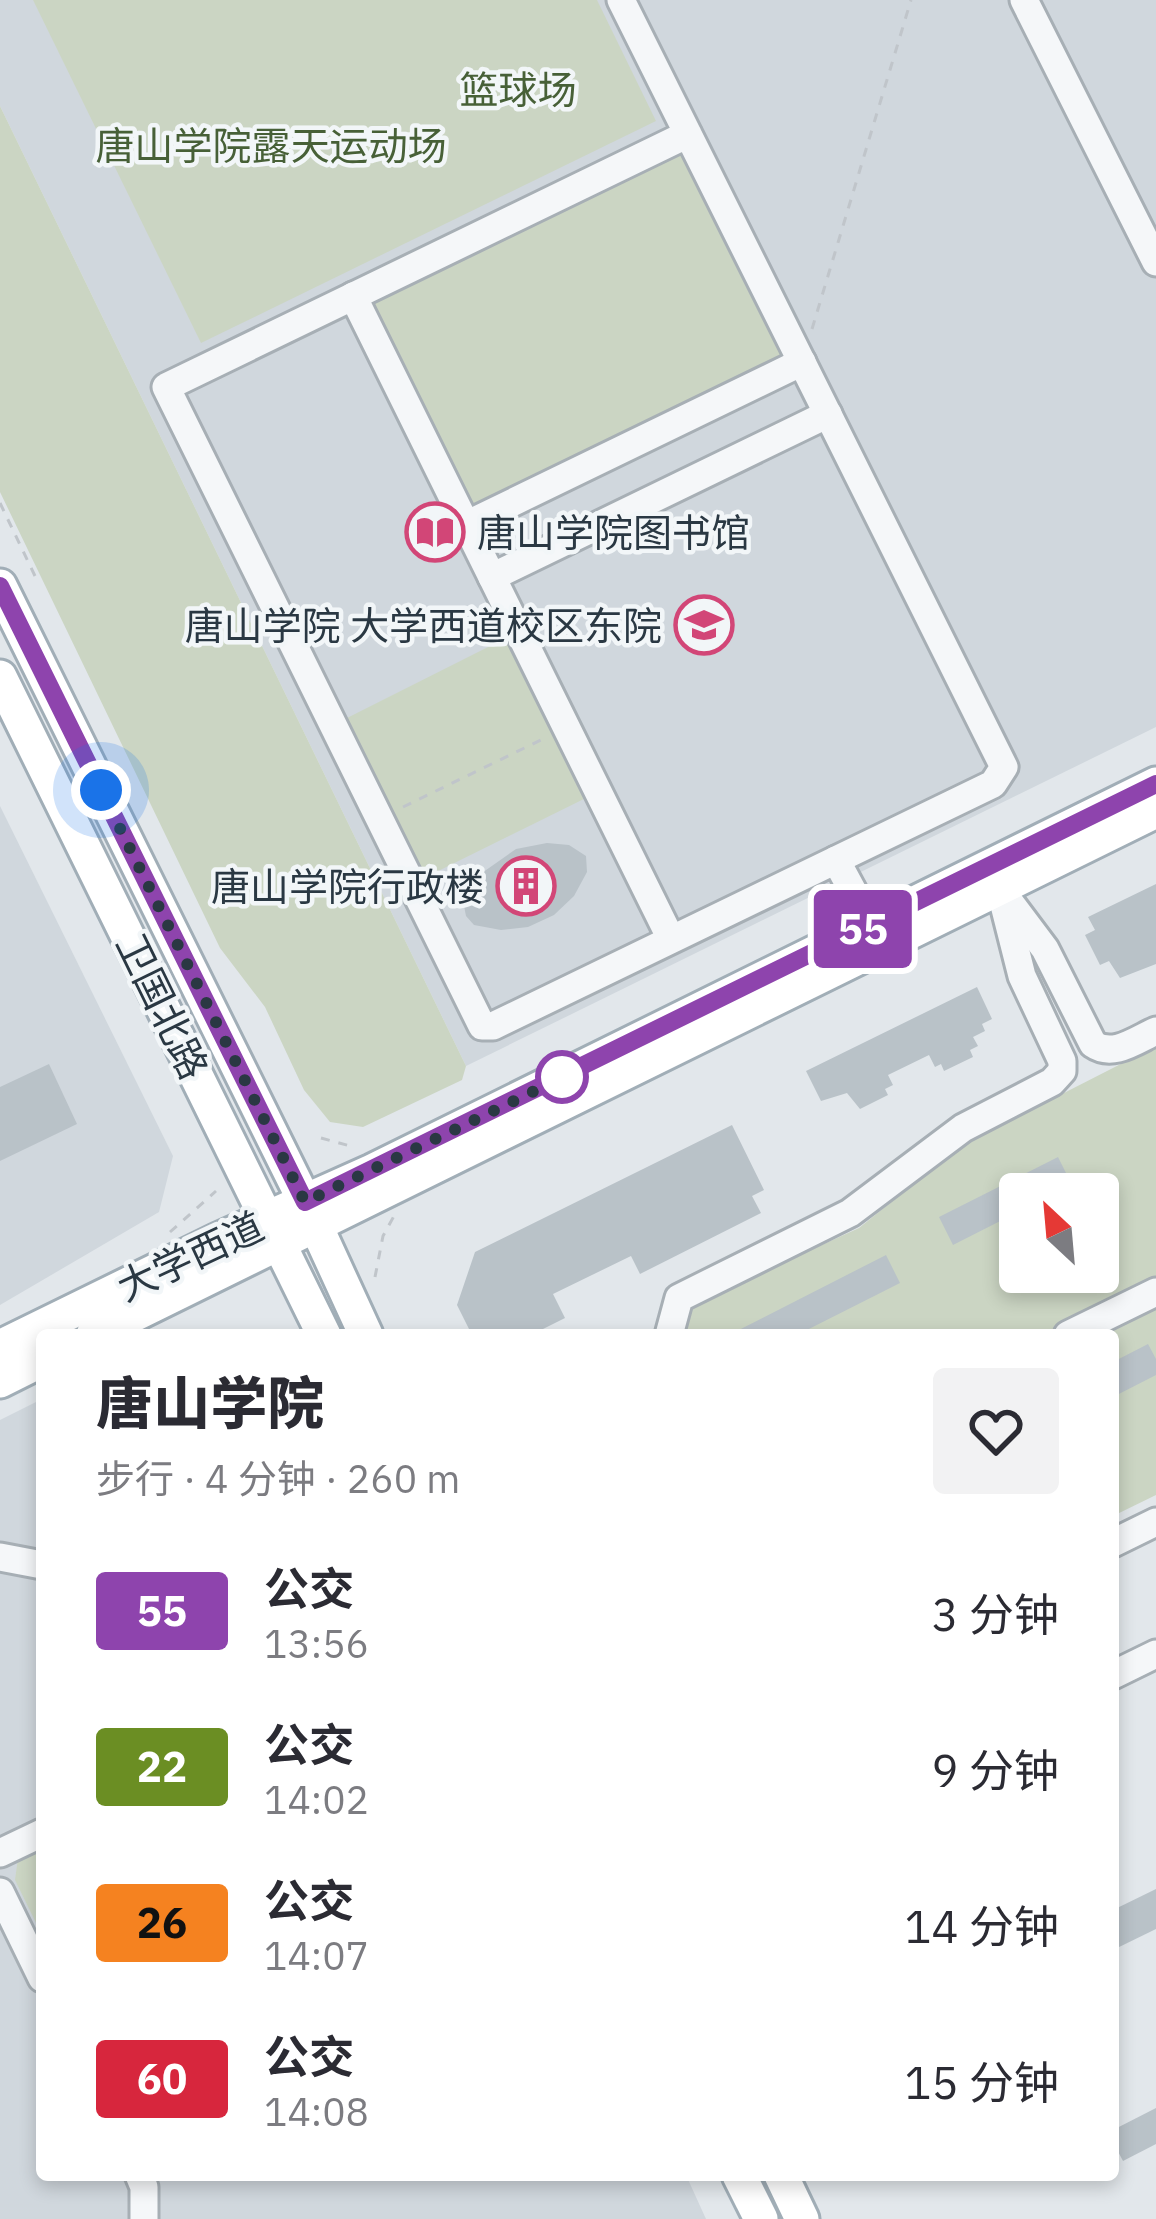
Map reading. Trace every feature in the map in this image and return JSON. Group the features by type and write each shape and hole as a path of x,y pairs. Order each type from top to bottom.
{"main road":[{"name":"卫国北路","path":"0,586 363,1329"},
{"name":"卫国北路","path":"0,677 9,720 321,1329"},
{"name":"大学西道","path":"310,1215 871,925 1156,784"},
{"name":"大学西道","path":"43,1329 275,1232 1156,811"},
{"name":"大学西道","path":"104,1329 275,1232"},
{"name":"大学西道","path":"0,1347 36,1332"},
{"path":"0,1381 36,1363"},
{"path":"742,2181 761,2219"},
{"path":"784,2181 802,2219"}],"street":[{"path":"621,0 804,354 828,414 1004,767 993,784 493,1027 482,1026 166,387 688,134"},
{"path":"1024,0 1156,262"},
{"path":"353,296 671,939"},
{"path":"466,525 804,354"},
{"path":"492,577 828,414"},
{"path":"836,860 871,925"},
{"path":"1000,889 1046,949 1094,1044 1102,1050 1118,1049 1156,1031"},
{"path":"671,1329 679,1298 850,1213 963,1128 1052,1082 1061,1071 1062,1061 1022,976 1000,889"},
{"path":"1080,1329 1156,1292"},
{"path":"1119,1540 1156,1522"},
{"path":"0,1557 36,1564"},
{"path":"1119,1672 1156,1654"},
{"path":"2,1849 36,1835"},
{"path":"0,1892 36,1966"},
{"path":"142,2181 144,2219"}],"path":[{"path":"804,354 911,0"},
{"path":"0,503 34,576"},
{"path":"380,818 566,728"},
{"path":"321,1138 361,1148"},
{"path":"164,1237 216,1191"},
{"path":"375,1277 383,1236 394,1216"}],"shaded area":[{"name":"唐山学院 大学西道校区东院","path":"0,0 1156,0 1156,727 466,1066 0,106"},
{"path":"0,806 173,1156 159,1212 0,1305"},
{"path":"36,1402 36,2181 689,2181 706,2219 0,2219 0,1420"}],"green space":[{"name":"唐山学院露天运动场","path":"33,0 597,0 656,121 201,343"},
{"path":"0,106 466,1066 462,1080 363,1127 330,1122 304,1090 265,1007 220,948 0,492"},
{"path":"680,146 786,365 474,516 368,296"},
{"path":"510,636 590,796 422,879 343,720"},
{"path":"1156,1046 1156,1495 1119,1513 1119,1329 682,1329 688,1306 859,1228 962,1145"},
{"path":"36,1850 36,1923 15,1880 18,1858"}],"building":[{"name":"唐山学院行政楼","path":"547,843 569,845 586,856 587,872 574,896 554,915 528,927 501,930 474,925 464,906 479,875 516,849"},
{"path":"1156,884 1156,964 1120,978 1109,961 1100,965 1085,935 1095,930 1088,917"},
{"path":"977,987 992,1019 982,1024 985,1031 973,1037 978,1046 970,1050 973,1057 944,1071 941,1064 935,1067 929,1055 888,1075 893,1085 885,1089 888,1095 860,1109 847,1093 821,1101 806,1071"},
{"path":"49,1064 77,1124 0,1161 0,1087"},
{"path":"732,1125 764,1190 752,1196 761,1213 640,1274 631,1256 553,1294 565,1318 543,1329 469,1329 457,1305 475,1252"},
{"path":"1058,1157 1066,1173 1026,1173"},
{"path":"999,1187 999,1222 953,1245 939,1217"},
{"path":"886,1255 900,1283 809,1329 741,1329"},
{"path":"1148,1344 1156,1359 1156,1375 1119,1394 1119,1359"},
{"path":"1156,1889 1156,1929 1119,1947 1119,1907"},
{"path":"1156,2108 1156,2144 1123,2161 1119,2127"}],"bus line":[{"name":"55","path":"0,586 305,1202 1156,784"}],"place":[{"name":"唐山学院图书馆","path":"435,532"},
{"name":"唐山学院 大学西道校区东院","path":"704,625"},
{"name":"唐山学院行政楼","path":"526,886"}],"route":[{"path":"101,790 305,1202 580,1069 562,1077"}],"park label":[{"name":"篮球场","path":"518,89"}]}
